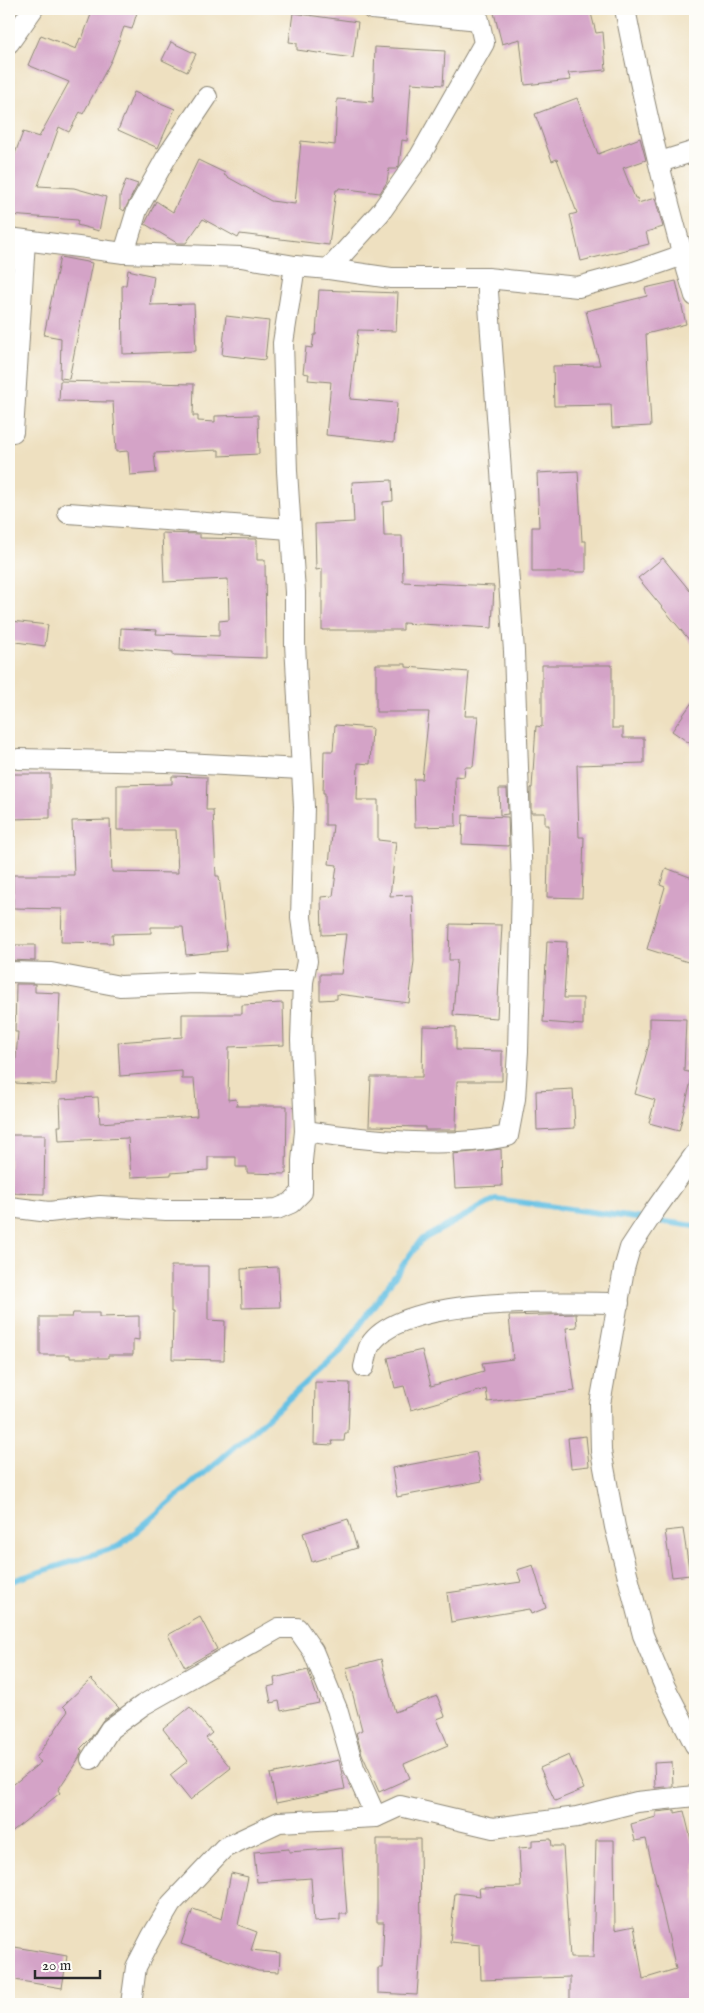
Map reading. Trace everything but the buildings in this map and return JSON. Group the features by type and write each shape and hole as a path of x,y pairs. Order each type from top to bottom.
{"street":[{"path":"9,43 33,9"},
{"path":"329,268 380,213 420,156 484,43 477,14 372,9"},
{"path":"625,9 642,92 683,256 695,296"},
{"path":"124,253 137,210 166,158 207,97"},
{"path":"660,162 695,151"},
{"path":"13,432 17,240 124,253 241,257 391,278 487,278 578,287 683,256"},
{"path":"9,1207 48,1212 100,1206 166,1210 277,1209 291,1203 302,1192 302,1161 305,1131 301,1040 303,982 307,961 301,918 304,807 295,644 295,592 290,529 283,343 295,266"},
{"path":"305,1131 361,1140 484,1141 508,1136 515,1100 518,1052 522,884 514,651 487,278"},
{"path":"68,513 290,529"},
{"path":"18,759 166,762 301,769"},
{"path":"9,972 51,974 120,986 195,983 248,986 278,982 303,982"},
{"path":"695,1154 630,1248 624,1269 600,1404 602,1451 615,1527 643,1635 664,1685 695,1745"},
{"path":"364,1366 370,1345 387,1329 415,1316 475,1305 619,1302"},
{"path":"91,1759 110,1729 143,1705 258,1638 279,1628 297,1628 313,1651 337,1709 354,1768 376,1817"},
{"path":"131,2004 136,1967 171,1904 224,1848 279,1822 376,1817 400,1806 493,1828 577,1817 637,1802 695,1796"}],"waterway":[{"path":"9,1582 119,1546 251,1433 341,1351 421,1240 496,1199 695,1226"}]}
